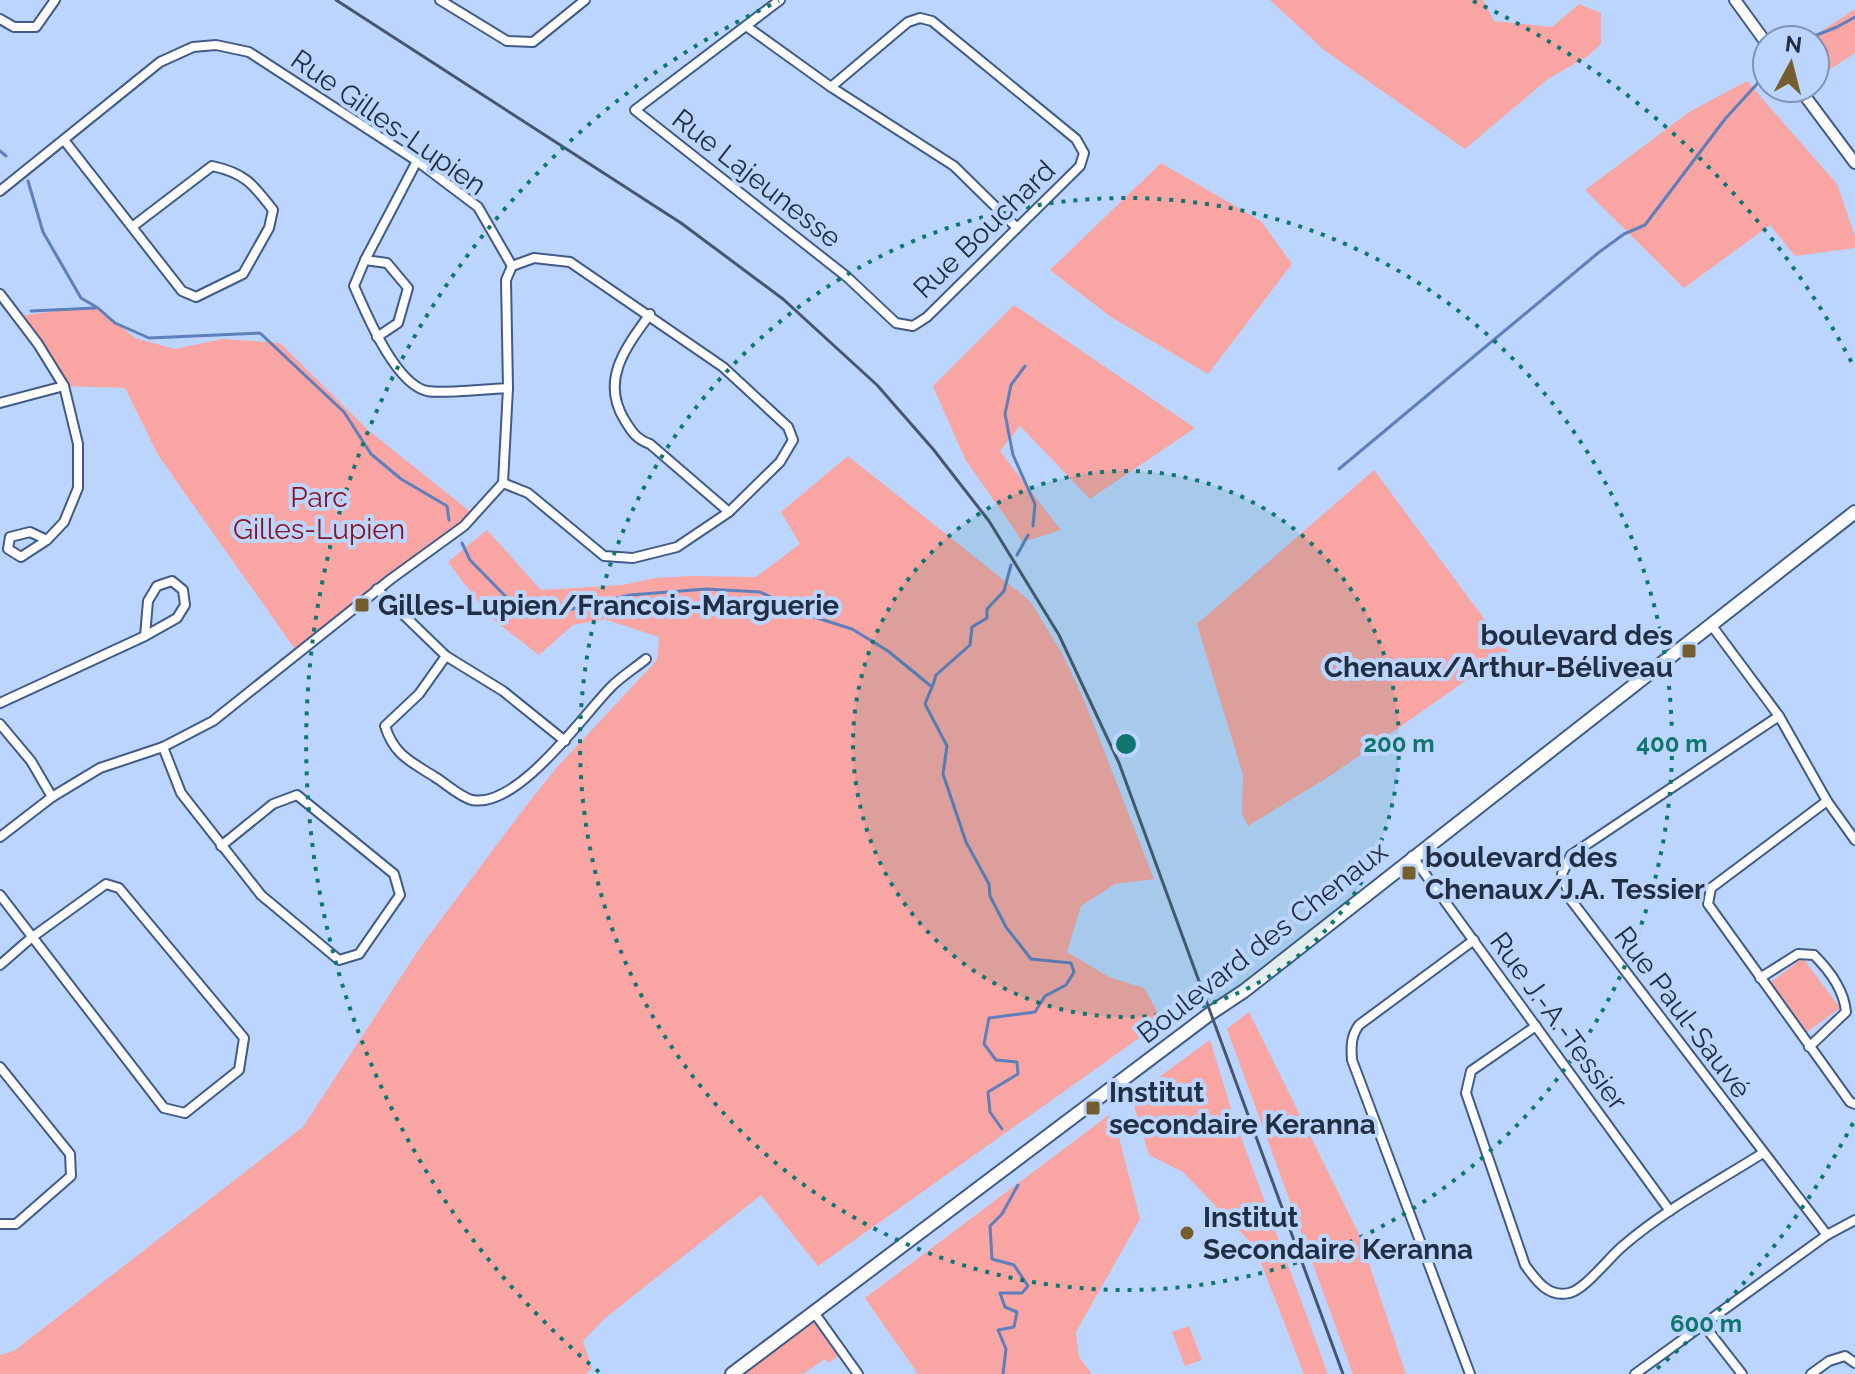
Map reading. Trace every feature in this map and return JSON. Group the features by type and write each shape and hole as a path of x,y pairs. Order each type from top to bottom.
{"main road":[{"name":"Boulevard des Chenaux","path":"732,1374 1244,991 1412,856 1855,512"}],"street":[{"path":"0,19 14,27 36,27 55,0"},
{"path":"440,0 507,41 533,42 585,0"},
{"path":"780,0 746,26 831,87 954,166 1017,228"},
{"path":"1735,0 1752,24"},
{"name":"Rue Bouchard","path":"831,87 908,22 920,18 932,21 1076,139 1084,153 1080,166 927,317 913,326"},
{"name":"Rue Lajeunesse","path":"746,26 635,110 847,277 896,323 913,326"},
{"name":"Rue Gilles-Lupien","path":"0,191 160,62 193,47 216,45 249,52 417,161 478,207 512,266"},
{"path":"1811,104 1855,163"},
{"path":"64,140 182,291 196,297 243,274 269,228 273,210 244,177 235,171 212,166 132,227"},
{"path":"417,161 354,286 377,337 412,384 428,391 508,388"},
{"path":"0,837 52,797 100,768 163,747 213,721 377,589 464,526 503,483 508,388 506,280 512,266 534,258 570,262 723,367 788,427 793,440 780,462 729,512 677,547 633,558 604,556 528,493 503,483"},
{"path":"365,260 387,263 408,288 398,323 377,337"},
{"path":"0,294 38,344 64,386 78,444 78,488 64,522 47,540"},
{"path":"650,314 622,353 614,375 618,409 637,440 650,444 729,512"},
{"path":"0,403 64,386"},
{"path":"0,703 145,636 177,618 185,605 183,590 172,581 157,586 148,601 145,636"},
{"path":"377,589 446,656 503,691 565,741"},
{"path":"1712,626 1779,716 1827,801 1855,840"},
{"path":"446,656 419,694 385,726 390,743 408,760 471,800 497,797 518,785 565,741 614,684 646,659"},
{"name":"Rue Paul-Sauvé","path":"1779,716 1571,855 1562,874 1571,900 1827,1235"},
{"path":"0,724 31,761 52,797"},
{"path":"163,747 181,793 221,846 261,895 339,960 359,954 400,895 394,874 297,795 273,804 221,846"},
{"path":"1827,801 1711,888 1708,904 1809,1047 1850,1102 1855,1104"},
{"name":"Rue J.-A.-Tessier","path":"1412,856 1670,1211"},
{"path":"0,895 31,938 164,1108 185,1113 239,1070 244,1038 119,888 106,884 31,938 0,965"},
{"path":"1470,1374 1352,1060 1351,1050 1359,1025 1474,940"},
{"path":"1760,978 1798,954 1814,955 1820,961 1844,996 1846,1012 1809,1047"},
{"path":"1536,1026 1471,1071 1466,1085 1468,1100 1525,1265 1538,1283 1551,1291 1560,1294 1577,1291 1623,1245 1670,1211 1763,1153"},
{"path":"0,1067 70,1154 71,1176 16,1224 0,1224"},
{"path":"1635,1374 1827,1235 1855,1220"},
{"path":"813,1311 858,1374"},
{"path":"1703,1324 1742,1374"},
{"path":"1811,1374 1829,1361 1845,1356 1855,1363"}],"green space":[{"path":"1270,0 1483,0 1494,21 1552,27 1579,4 1601,13 1601,44 1588,56 1548,79 1465,149 1324,50"},
{"path":"1855,9 1855,53 1831,69 1831,25"},
{"path":"1747,81 1751,86 1751,104 1767,104 1837,184 1855,236 1855,248 1795,256 1770,225 1684,288 1585,190 1689,112"},
{"path":"1161,163 1261,221 1292,264 1208,374 1111,317 1050,270"},
{"path":"1014,305 1195,428 1090,499 1020,426 1000,451 1061,530 1023,542 965,459 933,386"},
{"name":"Parc Gilles-Lupien","path":"96,306 135,338 175,349 223,339 280,343 368,430 473,514 297,652 158,455 125,388 64,386 18,316"},
{"path":"848,456 1030,601 1062,653 1085,702 1154,879 1115,884 1081,906 1067,952 1109,977 1144,988 1158,1013 1145,1034 818,1266 761,1195 604,1319 583,1341 592,1368 586,1374 0,1374 0,1355 14,1351 303,1127 421,946 522,811 557,767 657,660 659,637 604,619 573,625 539,655 490,617 448,562 487,530 541,590 623,585 655,578 756,577 800,544 781,512"},
{"path":"1374,470 1508,651 1333,774 1248,826 1242,814 1243,775 1197,624"},
{"path":"1803,958 1840,1008 1807,1032 1771,982"},
{"path":"1249,1012 1359,1234 1406,1374 1353,1374 1227,1029"},
{"path":"1210,1040 1233,1115 1328,1374 1304,1374 1255,1247 1183,1172 1149,1155 1135,1109 1134,1095"},
{"path":"1109,1115 1115,1122 1140,1219 1076,1332 1079,1357 1092,1374 918,1374 865,1298"},
{"path":"813,1311 843,1353 828,1363 825,1359 803,1374 732,1374"},
{"path":"1189,1326 1202,1360 1185,1366 1172,1332"}],"waterway":[{"path":"1831,29 1855,17"},
{"path":"1339,469 1598,253 1624,234 1645,225 1725,119 1751,91"},
{"path":"0,151 6,156"},
{"path":"28,181 43,232 81,298 115,323 149,338 260,333 344,412 371,454 401,479 447,506 449,520"},
{"path":"31,311 95,308"},
{"path":"1025,366 1011,385 1005,414 1013,455 1035,504 1033,526"},
{"path":"1017,555 1028,535"},
{"path":"462,543 470,560 518,609 543,616 630,595 706,589 760,592 814,617 852,629 888,651 932,687 925,704 947,746 943,774 966,842 989,884 990,896 1006,927 1031,959 1071,963 1074,972 1066,985 1045,996 1035,1012 989,1018 984,1044 996,1060 1017,1062 1018,1074 988,1092 990,1112 1002,1129"},
{"path":"933,685 936,675 970,645 972,627 987,618 987,609 1004,591 1011,565"},
{"path":"1003,1374 1006,1349 998,1330 1014,1327 1017,1312 1005,1307 1000,1293 1022,1293 1028,1286 1014,1265 992,1259 990,1226 1002,1214 1018,1185"}],"railway":[{"path":"336,0 681,223 783,299 877,385 933,449 989,521 1059,635 1119,763 1343,1374"}],"place":[{"name":"Gilles-Lupien/Francois-Marguerie","path":"362,605"},
{"name":"boulevard des Chenaux/Arthur-Béliveau","path":"1689,651"},
{"name":"boulevard des Chenaux/J.A. Tessier","path":"1409,873"},
{"name":"Institut secondaire Keranna","path":"1093,1108"},
{"name":"Institut Secondaire Keranna","path":"1187,1233"}]}
